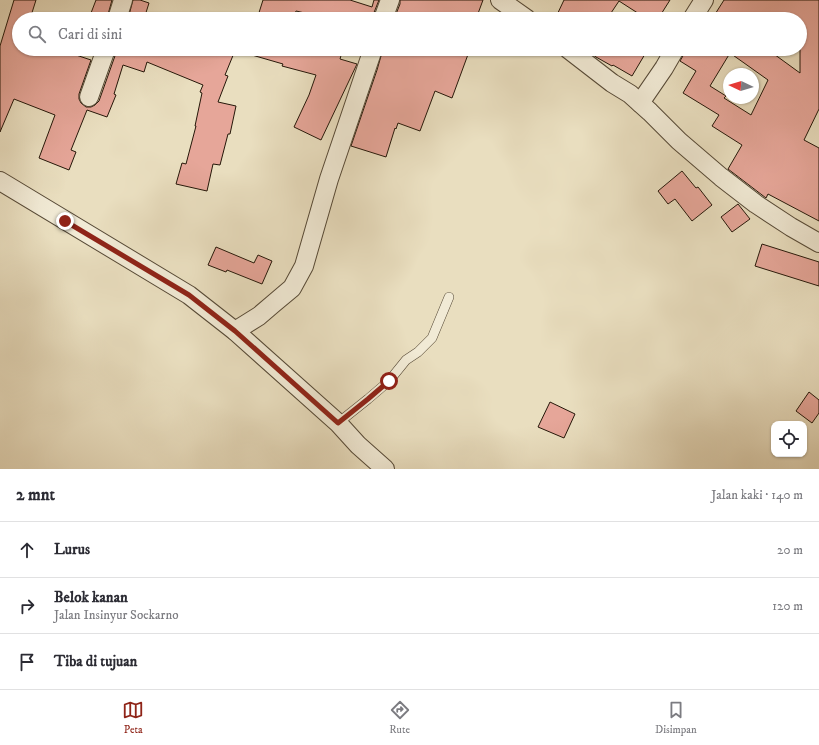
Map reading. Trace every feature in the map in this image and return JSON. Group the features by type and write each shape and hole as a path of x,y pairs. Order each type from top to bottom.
{"street":[{"path":"119,12 123,0"},
{"path":"386,12 390,0"},
{"path":"500,0 517,12"},
{"path":"696,12 704,0"},
{"path":"89,97 104,56"},
{"path":"235,331 260,316 292,288 304,266 329,179 371,56"},
{"path":"577,56 636,99 720,177 756,204 819,243"},
{"path":"636,99 664,68 671,56"},
{"path":"0,181 189,295 235,331 338,423 358,445 386,469"}],"lane":[{"path":"338,423 389,381 406,360 418,352 432,338 449,297"}],"building":[{"path":"14,0 36,0 32,12 12,12 12,56 79,56 91,60 79,94 81,103 86,107 91,107 99,101 115,56 233,56 225,75 228,76 218,102 236,106 230,134 228,134 220,165 213,164 207,191 176,184 182,163 186,164 196,126 202,93 200,92 203,85 147,62 144,72 123,65 114,94 116,95 107,117 87,110 71,150 76,152 69,170 39,158 55,115 14,99 0,132 0,46"},
{"path":"96,0 112,0 109,12 91,12"},
{"path":"133,0 140,0 149,3 146,12 130,12"},
{"path":"263,0 350,0 372,7 374,0 379,0 374,12 259,12"},
{"path":"400,0 483,0 479,12 397,12"},
{"path":"564,0 670,0 662,12 636,12 619,1 612,12 558,12"},
{"path":"724,0 819,0 819,109 804,140 819,148 819,221 768,194 766,198 728,169 742,145 712,126 719,115 683,93 696,71 680,61 683,56 728,56 710,86 723,94 723,104 734,104 751,115 756,104 759,104 759,99 768,80 759,74 759,68 751,68 734,56 777,56 800,73 800,56 807,56 807,12 716,12"},
{"path":"255,56 341,56 340,59 357,64 321,140 294,127 309,95 316,75 282,66 283,64"},
{"path":"381,56 467,56 452,98 435,91 420,131 398,123 386,157 351,146"},
{"path":"595,56 644,56 632,76"},
{"path":"682,171 696,188 698,187 712,205 692,221 675,199 668,204 658,191"},
{"path":"738,204 750,219 732,232 721,217"},
{"path":"762,244 819,262 819,286 755,266"},
{"path":"216,247 254,263 258,255 272,261 262,284 227,270 226,272 208,265"},
{"path":"809,392 819,400 819,413 812,423 796,411"},
{"path":"550,402 575,414 564,438 538,427"}],"route":[{"path":"65,221 189,295 235,331 338,423 389,381"}]}
